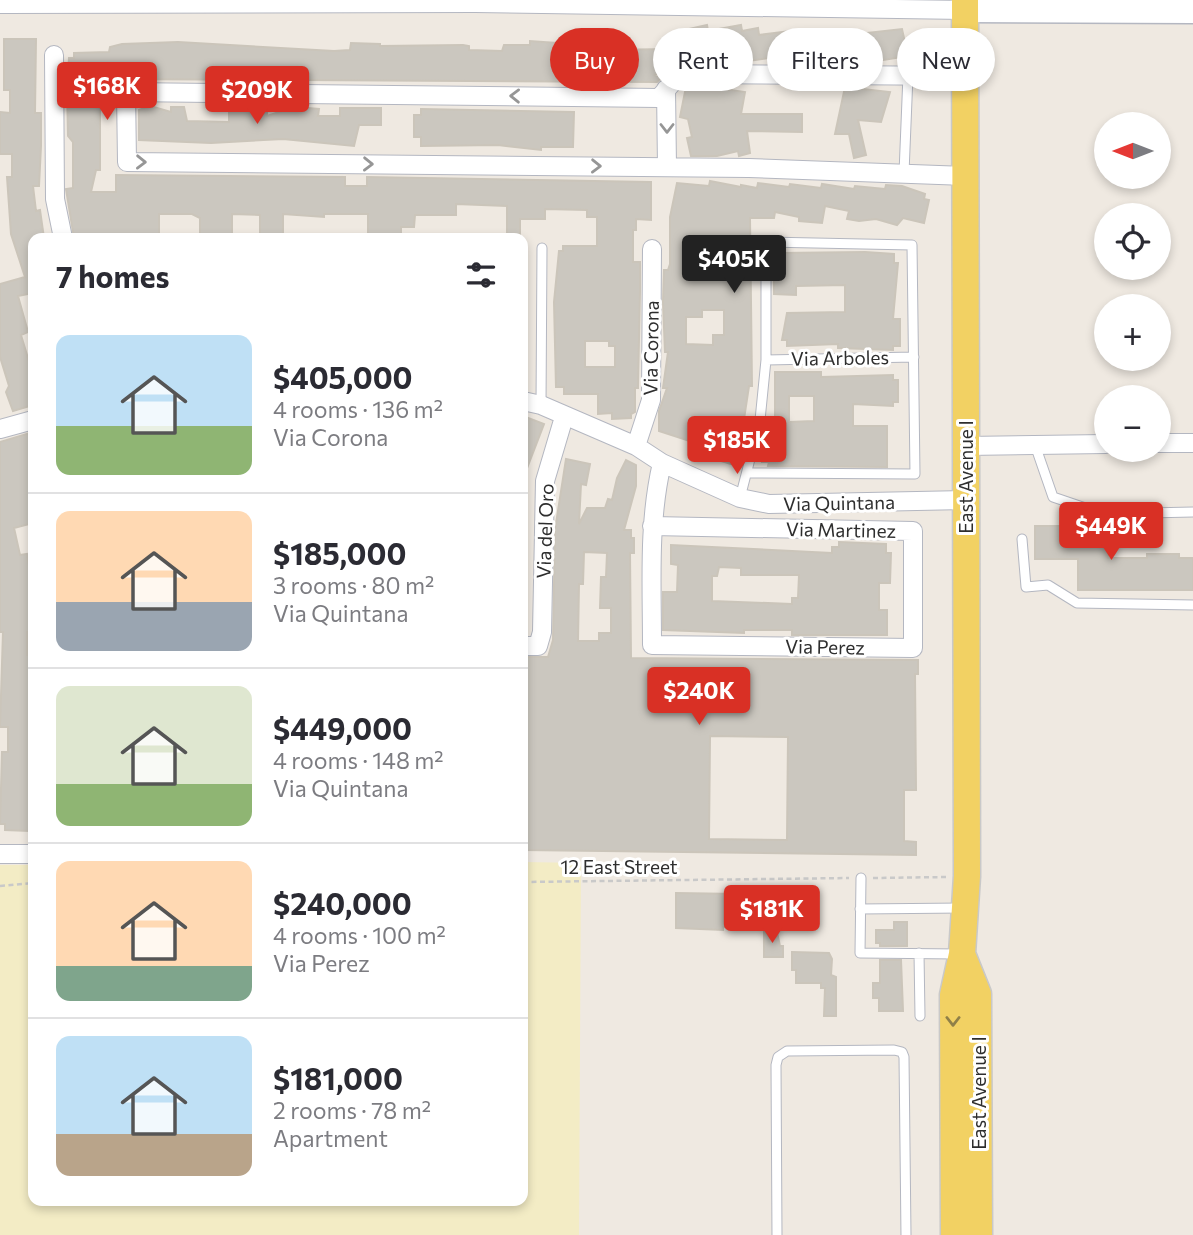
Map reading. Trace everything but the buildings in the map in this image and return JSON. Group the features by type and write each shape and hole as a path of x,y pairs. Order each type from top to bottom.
{"main road":[{"name":"East Avenue I","path":"965,5 965,28"},
{"name":"East Avenue I","path":"954,1235 953,995 962,954 967,876 964,91"},
{"name":"East Avenue I","path":"962,954 978,994 979,1235"}],"street":[{"path":"0,4 200,1 474,2 965,5 1193,11"},
{"path":"54,55 55,199 62,233"},
{"path":"753,74 897,75"},
{"path":"664,91 659,98 126,92 127,162 667,167 966,176"},
{"path":"666,91 667,167"},
{"name":"Via Corona","path":"636,446 651,400 652,249"},
{"name":"Via Quintana","path":"532,403 636,446 663,463 740,499 769,504 966,500"},
{"name":"Via del Oro","path":"531,646 542,632 545,481 564,417"},
{"path":"1,424 28,421"},
{"path":"1171,443 1193,443"},
{"path":"966,446 1094,444"},
{"path":"652,526 653,504 663,463"},
{"name":"Via Perez","path":"652,526 652,645 913,648"},
{"name":"Via Martinez","path":"652,526 913,531 913,648"},
{"path":"0,854 28,854"}],"lane":[{"path":"904,173 907,91"},
{"path":"740,499 760,420 766,360 766,242 912,245 914,357"},
{"path":"532,403 542,248"},
{"name":"Via Arboles","path":"766,360 914,357"},
{"name":"Via Quintana","path":"747,473 915,474 914,357"},
{"path":"1035,445 1053,497 1103,514 1193,512"},
{"path":"1023,539 1026,587 1048,585 1077,603 1193,604"},
{"path":"861,878 860,953 962,954"},
{"path":"860,909 965,908"},
{"path":"919,953 920,1016"},
{"path":"777,1235 778,1057 786,1051 894,1050 902,1052 904,1057 906,1235"}],"path":[{"name":"12 East Street","path":"528,882 967,876"},
{"path":"0,886 28,884"}],"sand":[{"path":"528,862 581,863 579,1235 0,1235 0,865 28,865 28,1206 528,1206"}]}
